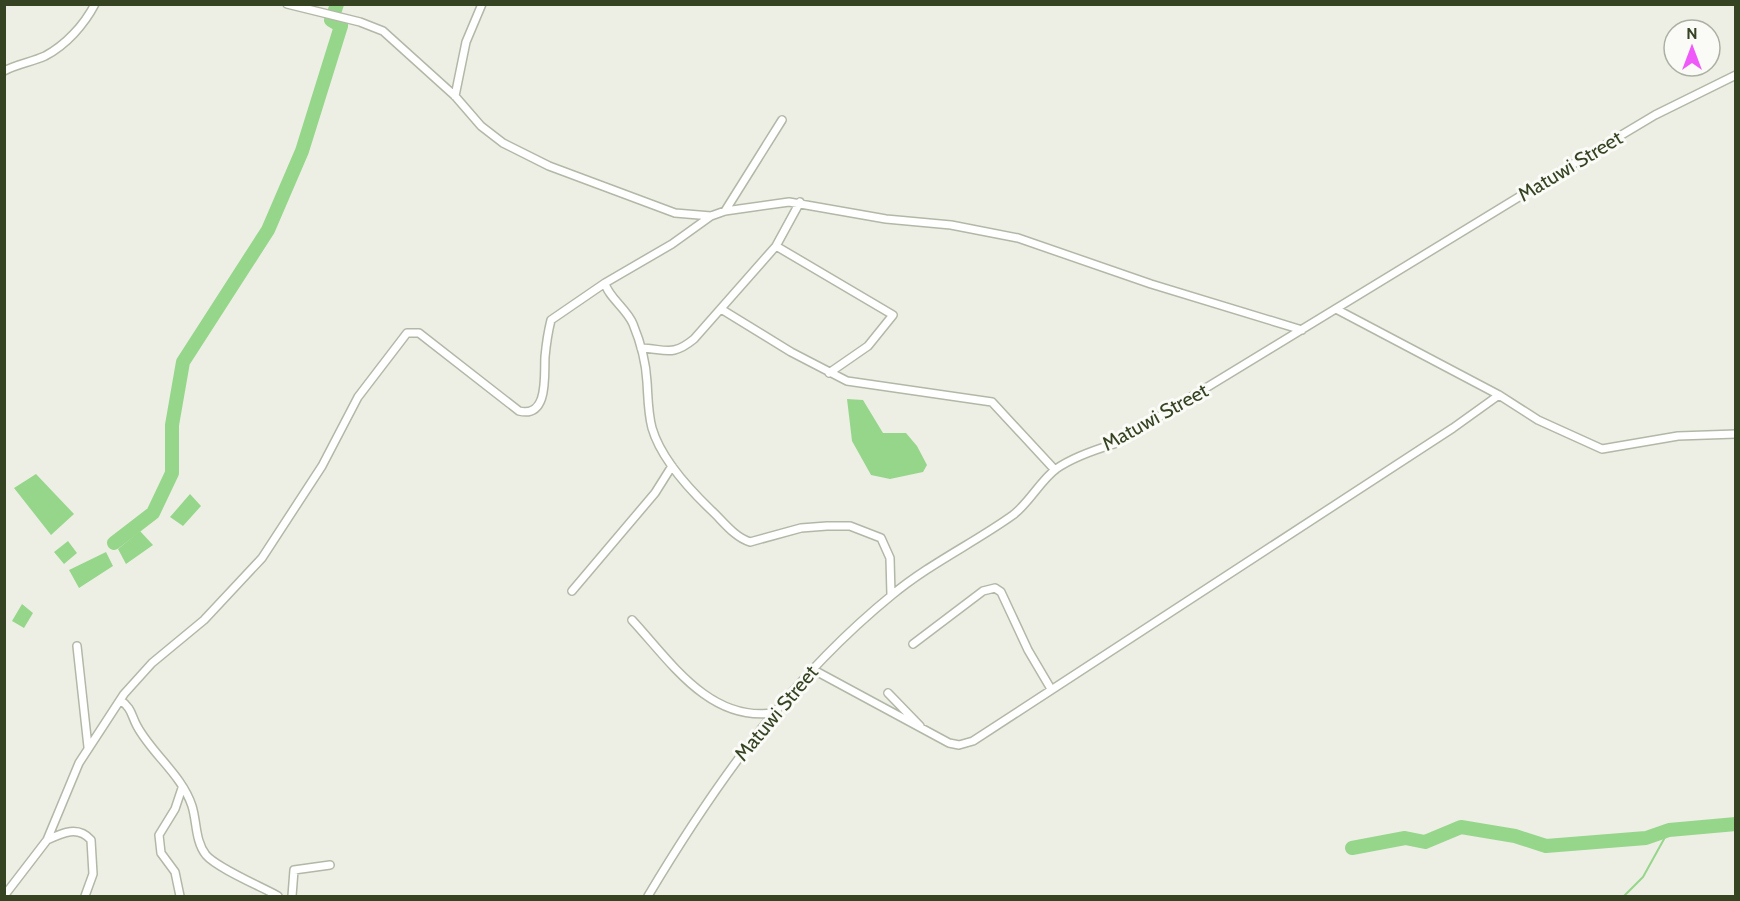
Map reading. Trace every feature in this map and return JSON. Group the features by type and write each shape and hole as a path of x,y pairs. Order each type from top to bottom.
{"street":[{"path":"4,71 44,57 60,46 79,28 95,4"},
{"path":"287,4 360,22 383,31 455,96 481,126 530,157 675,213 711,216"},
{"path":"455,96 466,42 482,4"},
{"name":"Matuwi Street","path":"648,897 720,782 773,712 812,669 891,596 1013,515 1034,496 1055,470 1087,452 1114,444 1655,115 1736,75"},
{"path":"725,211 782,120"},
{"path":"640,348 668,352 682,349 721,309 776,246 800,202"},
{"path":"4,896 47,840 70,781 88,747 120,700 135,681 204,620 262,558 322,466 358,397 407,333 419,333 519,411 526,413 535,409 545,389 545,354 551,320 605,283 672,244 711,216 725,211 800,202 858,215 951,225 1018,238 1151,284 1302,330"},
{"path":"776,246 893,315 868,346 829,373"},
{"path":"605,283 606,289 627,312 640,348 653,430 672,466 706,506 741,539 750,542 801,528 850,526 881,538 890,558 891,596"},
{"path":"721,309 829,373 848,381 992,402 1055,470"},
{"path":"1336,309 1499,395 1538,420 1602,449 1678,436 1736,434"},
{"path":"812,669 949,743 959,745 973,741 1445,434 1499,395"},
{"path":"572,591 655,493 672,466"},
{"path":"913,644 983,591 995,588 1001,592 1028,651 1051,689"},
{"path":"632,620 689,682 714,703 746,713 773,712"},
{"path":"77,646 88,747"},
{"path":"888,693 926,732"},
{"path":"120,700 131,710 137,727 151,748 166,763 182,788 192,807 196,830 208,857 278,897"},
{"path":"180,897 179,881 161,853 159,835 175,809 182,788"},
{"path":"47,840 71,831 83,834 91,840 93,874 86,897"},
{"path":"292,897 294,870 330,865"}],"shaded area":[{"path":"847,399 863,400 883,433 906,433 917,446 927,465 923,472 890,479 871,475 852,441"},
{"path":"36,474 74,514 51,535 14,488"},
{"path":"190,494 201,506 183,526 170,517"},
{"path":"140,531 153,545 126,564 118,549"},
{"path":"68,541 77,553 64,564 54,552"},
{"path":"106,552 113,566 79,588 69,570"},
{"path":"22,604 33,613 24,628 12,621"}],"waterway":[{"path":"334,13 337,4"},
{"path":"114,543 153,513 172,473 172,425 183,362 268,230 302,151 341,26 331,20"},
{"path":"1352,848 1405,838 1425,842 1461,827 1515,836 1546,846 1646,838 1669,830 1736,824"},
{"path":"1624,896 1643,877 1669,830"}]}
